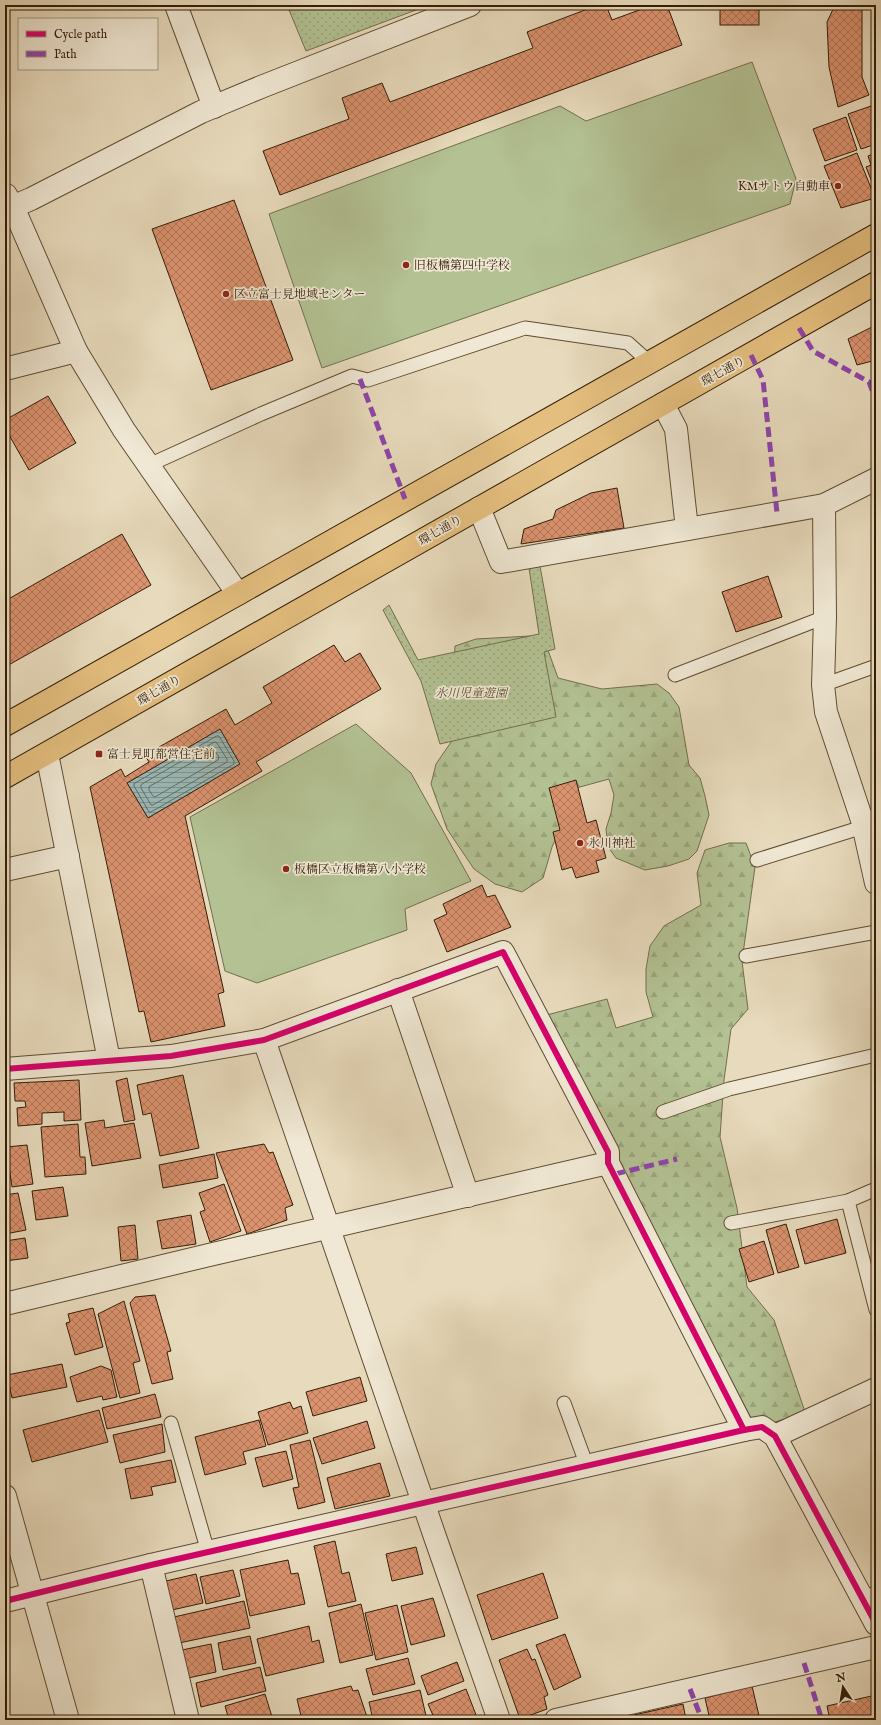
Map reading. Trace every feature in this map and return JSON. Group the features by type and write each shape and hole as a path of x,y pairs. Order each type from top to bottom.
{"main road":[{"path":"5,725 876,235"},
{"name":"環七通り","path":"5,777 876,283"}],"street":[{"path":"176,5 214,107"},
{"path":"238,594 124,430 76,350 8,204 214,107 428,20 470,5"},
{"path":"5,369 76,350"},
{"path":"663,404 676,429 687,529"},
{"path":"479,508 502,562 824,505 876,479"},
{"path":"824,505 825,617 823,685 826,712 867,821 876,883"},
{"path":"47,754 109,1060"},
{"path":"5,870 68,856"},
{"path":"5,1069 171,1056 264,1040 503,952 608,1152 608,1164 744,1430"},
{"path":"398,990 468,1196"},
{"path":"264,1040 422,1504 499,1720"},
{"path":"5,1304 209,1255 608,1164"},
{"path":"775,1436 876,1388"},
{"path":"5,1601 151,1565 762,1427 775,1436 870,1596 876,1624"},
{"path":"5,1496 68,1720"},
{"path":"151,1565 188,1720"},
{"path":"556,1720 876,1647"}],"lane":[{"path":"149,465 261,414 352,376 368,380 525,328 628,343 649,362"},
{"path":"675,675 825,617"},
{"path":"823,685 876,666"},
{"path":"757,860 867,821"},
{"path":"746,956 876,932"},
{"path":"663,1112 729,1089 876,1055"},
{"path":"731,1223 848,1201 876,1189"},
{"path":"848,1201 876,1310"},
{"path":"564,1403 587,1466"},
{"path":"171,1423 208,1552"}],"green space":[{"path":"287,5 424,5 424,7 306,51"},
{"path":"752,62 796,179 790,204 322,368 269,214 560,106 586,121"},
{"name":"氷川児童遊園","path":"540,566 555,649 544,652 556,717 440,744 421,681 383,610 389,605 418,660 539,634 529,568"},
{"path":"530,636 545,642 558,678 602,689 657,684 669,693 679,707 689,765 700,778 709,815 697,851 689,859 668,866 645,870 616,858 608,847 606,829 611,813 614,795 609,779 558,793 564,821 552,847 543,878 522,892 495,884 474,869 447,829 431,784 436,764 460,729 454,668 455,646 476,639"},
{"path":"356,724 411,773 471,881 405,909 407,930 257,983 225,971 190,817"},
{"path":"729,843 746,843 755,867 742,961 748,1009 731,1029 724,1080 720,1137 737,1208 747,1287 774,1320 805,1412 772,1423 751,1418 573,1078 543,1016 607,999 616,1028 653,1017 646,992 646,969 650,946 664,926 701,905 697,873 705,850"}],"water":[{"path":"220,729 240,764 148,818 127,783"}],"building":[{"path":"598,5 606,5 612,20 653,5 667,5 682,45 280,195 263,151 349,119 342,98 382,83 390,102 533,48 527,32"},
{"path":"720,5 759,5 759,25 720,25"},
{"path":"835,5 862,5 862,77 869,95 838,107 829,67 827,22"},
{"path":"874,105 876,110 876,144 861,149 848,114"},
{"path":"846,117 857,150 825,161 813,129"},
{"path":"857,153 875,198 841,208 824,166"},
{"path":"876,153 876,184 873,185 866,167 871,165 868,156"},
{"path":"234,200 293,360 211,390 152,229"},
{"path":"876,325 876,360 857,365 848,339"},
{"path":"48,396 76,443 29,470 5,428 5,420"},
{"path":"617,488 624,528 521,544 524,529 553,519 556,510 591,493"},
{"path":"122,534 151,585 5,667 5,601"},
{"path":"768,576 782,617 736,632 722,592"},
{"path":"334,645 345,662 360,653 381,689 256,762 262,771 185,816 224,992 218,994 225,1026 151,1042 144,1011 139,1012 90,787 121,769 125,777 149,762 145,755 226,709 235,725 272,703 263,687","holes":["220,729 240,764 148,818 127,783"]},
{"path":"576,780 587,823 596,820 606,858 596,861 599,872 576,878 572,867 562,870 553,832 560,830 549,788"},
{"path":"482,885 487,897 495,895 511,927 447,952 434,920 447,914 443,904"},
{"path":"183,1075 199,1148 160,1156 151,1113 143,1115 137,1085"},
{"path":"127,1078 135,1120 124,1122 116,1081"},
{"path":"79,1080 81,1120 64,1121 64,1112 42,1113 42,1124 18,1126 17,1108 26,1107 25,1101 15,1101 14,1083"},
{"path":"104,1120 105,1128 134,1123 141,1158 92,1166 85,1123"},
{"path":"78,1124 80,1157 85,1157 86,1174 45,1177 41,1127"},
{"path":"264,1144 269,1153 273,1152 293,1205 285,1208 287,1220 247,1234 216,1153"},
{"path":"27,1145 33,1184 12,1187 6,1147"},
{"path":"214,1154 218,1178 163,1188 159,1165"},
{"path":"5,1162 9,1185 5,1185"},
{"path":"224,1184 241,1231 210,1242 200,1212 205,1210 199,1193"},
{"path":"63,1187 68,1216 36,1220 32,1191"},
{"path":"18,1193 26,1230 5,1234 5,1195"},
{"path":"191,1215 196,1244 162,1249 157,1221"},
{"path":"837,1219 846,1253 805,1264 796,1230"},
{"path":"786,1224 799,1267 778,1273 766,1230"},
{"path":"135,1225 138,1259 121,1261 118,1227"},
{"path":"25,1238 28,1258 5,1261 5,1241"},
{"path":"764,1241 774,1274 749,1282 739,1249"},
{"path":"155,1295 171,1351 167,1352 173,1379 152,1384 130,1303 135,1297"},
{"path":"124,1301 140,1361 133,1363 140,1393 120,1398 98,1314"},
{"path":"93,1308 103,1347 75,1355 66,1323 70,1322 68,1314"},
{"path":"62,1364 67,1387 12,1398 7,1375"},
{"path":"101,1366 111,1370 117,1397 103,1400 102,1396 77,1402 70,1377"},
{"path":"360,1377 367,1401 313,1416 306,1392"},
{"path":"155,1394 161,1417 107,1429 102,1408"},
{"path":"290,1402 293,1409 301,1406 308,1433 268,1445 258,1412"},
{"path":"99,1410 108,1442 32,1462 23,1430"},
{"path":"259,1420 266,1446 243,1452 246,1464 205,1475 195,1437"},
{"path":"367,1421 375,1448 322,1464 313,1438"},
{"path":"162,1424 165,1452 120,1463 113,1435"},
{"path":"310,1440 325,1502 298,1509 293,1488 299,1487 290,1445"},
{"path":"286,1451 293,1479 263,1487 255,1458"},
{"path":"171,1460 176,1482 151,1487 153,1495 131,1499 125,1469"},
{"path":"380,1463 390,1496 335,1509 327,1478"},
{"path":"335,1541 342,1574 349,1572 356,1601 328,1607 314,1546"},
{"path":"416,1547 423,1574 392,1581 386,1554"},
{"path":"288,1560 291,1574 298,1573 305,1604 250,1616 240,1570"},
{"path":"233,1570 240,1596 206,1604 200,1577"},
{"path":"543,1573 558,1618 492,1640 477,1595"},
{"path":"196,1574 203,1603 172,1610 166,1581"},
{"path":"433,1598 445,1636 411,1645 401,1606"},
{"path":"244,1601 250,1628 179,1643 174,1617"},
{"path":"361,1604 373,1655 340,1663 329,1613"},
{"path":"397,1605 408,1652 376,1660 365,1613"},
{"path":"309,1626 312,1642 319,1640 324,1662 266,1676 257,1639"},
{"path":"565,1634 581,1677 554,1690 536,1645"},
{"path":"250,1636 256,1663 223,1670 218,1643"},
{"path":"211,1644 216,1672 188,1678 182,1650"},
{"path":"527,1649 532,1660 535,1659 548,1695 544,1697 547,1709 520,1719 499,1660"},
{"path":"408,1658 415,1684 373,1695 366,1669"},
{"path":"457,1662 464,1681 428,1695 421,1676"},
{"path":"260,1667 266,1691 201,1707 196,1683"},
{"path":"351,1686 353,1691 358,1690 368,1720 302,1720 297,1699"},
{"path":"752,1686 760,1720 710,1720 705,1698"},
{"path":"466,1689 478,1720 435,1720 428,1704"},
{"path":"420,1690 427,1720 373,1720 369,1702"},
{"path":"265,1694 273,1720 229,1720 225,1706"},
{"path":"876,1695 876,1715 871,1717 872,1720 830,1720 827,1706"},
{"path":"5,1699 10,1720 5,1720"},
{"path":"683,1704 686,1720 635,1720 634,1715"},
{"path":"810,1716 811,1720 793,1720"}],"marked path":[{"path":"799,328 813,351 869,382 876,401"},
{"path":"751,355 763,380 777,513"},
{"path":"360,379 405,499"},
{"path":"615,1174 677,1159"},
{"path":"804,1663 822,1720"},
{"path":"690,1689 702,1720"}],"cycle path":[{"path":"5,1069 171,1056 264,1040 503,952 608,1152 608,1163 744,1430"},
{"path":"5,1601 151,1565 762,1427 775,1436 876,1624"}],"place":[{"name":"KMサトウ自動車","path":"838,186"},
{"name":"旧板橋第四中学校","path":"406,265"},
{"name":"区立富士見地域センター","path":"226,294"},
{"name":"富士見町都営住宅前","path":"99,754"},
{"name":"氷川神社","path":"580,843"},
{"name":"板橋区立板橋第八小学校","path":"286,869"}]}
